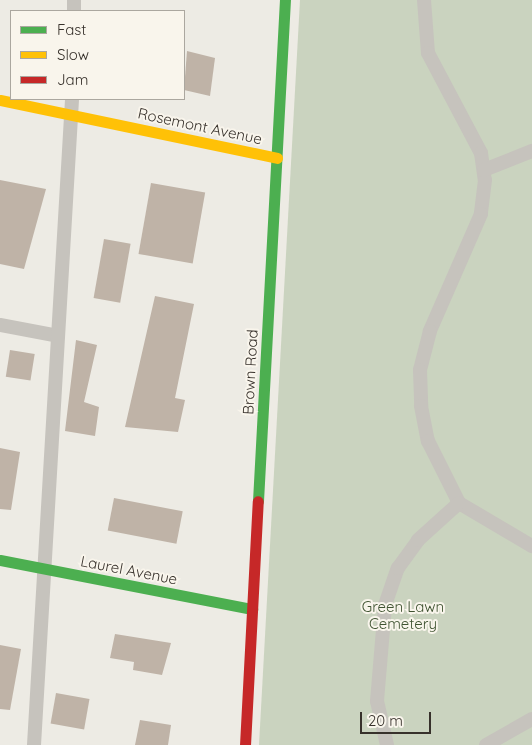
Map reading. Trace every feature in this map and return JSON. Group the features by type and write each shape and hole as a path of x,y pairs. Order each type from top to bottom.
{"main road":[{"name":"Brown Road","path":"245,745 285,0"},
{"name":"Rosemont Avenue","path":"0,100 277,158"},
{"name":"Laurel Avenue","path":"0,560 252,609"}],"lane":[{"path":"424,0 428,53 480,153 484,170 482,214 430,332 420,370 428,441 459,503 532,546"},
{"path":"34,745 72,100"},
{"path":"484,170 532,151"},
{"path":"0,325 58,336"},
{"path":"387,745 377,701 385,605 398,568 418,540 459,503"},
{"path":"486,745 532,719"}],"green space":[{"name":"Green Lawn Cemetery","path":"300,0 532,0 532,745 259,745"}],"building":[{"path":"187,51 215,58 210,96 185,90"},
{"path":"0,180 46,189 24,269 0,264"},
{"path":"151,183 205,193 193,263 138,254"},
{"path":"104,239 131,244 120,303 94,298"},
{"path":"155,296 194,304 175,398 185,400 178,432 125,427"},
{"path":"76,340 97,345 84,402 99,407 95,436 65,431"},
{"path":"10,350 35,354 30,381 6,377"},
{"path":"0,448 20,452 11,510 0,509"},
{"path":"114,498 183,511 176,544 108,530"},
{"path":"115,634 171,643 162,675 133,670 134,662 110,658"},
{"path":"0,645 21,649 10,710 0,709"},
{"path":"56,693 89,699 84,729 51,724"},
{"path":"140,720 171,725 168,745 135,745"}],"traffic: fast":[{"path":"258,501 285,0"},
{"path":"0,560 252,609"}],"traffic: slow":[{"path":"0,100 277,158"}],"traffic: jam":[{"path":"245,745 258,501"}]}
